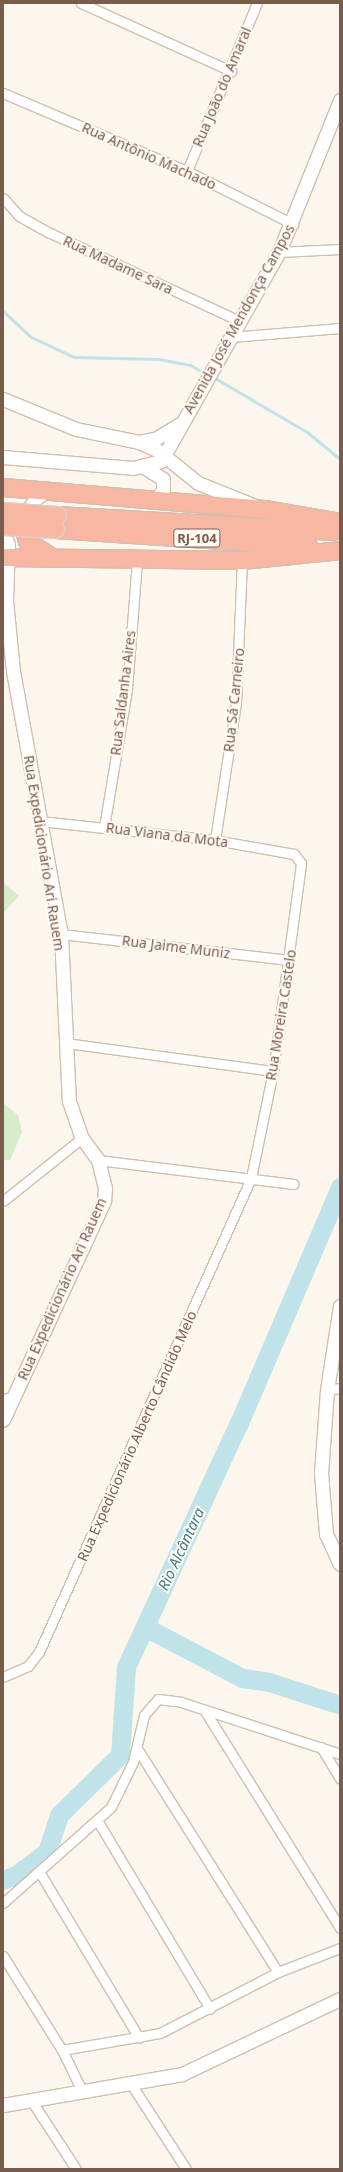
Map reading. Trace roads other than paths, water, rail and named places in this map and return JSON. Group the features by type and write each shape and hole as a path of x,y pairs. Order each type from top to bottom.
{"highway":[{"path":"3,488 111,495 264,509 340,522"},
{"name":"RJ-104","path":"3,511 56,522 340,549"},
{"path":"21,519 27,541 54,558"},
{"name":"RJ-104","path":"3,526 56,522 340,531"},
{"path":"6,548 54,558 242,560 340,549"}],"street":[{"path":"81,3 231,71"},
{"name":"Rua João do Amaral","path":"187,171 231,71 257,3"},
{"name":"Rua Antônio Machado","path":"3,93 187,171 293,224"},
{"name":"Avenida José Mendonça Campos","path":"165,457 180,424 231,337 293,224 340,100"},
{"name":"Rua Madame Sara","path":"3,198 19,216 50,233 240,321"},
{"path":"279,252 340,250"},
{"path":"231,337 340,328"},
{"name":"Avenida José Mendonça Campos","path":"3,399 76,429 139,442 155,439 180,424"},
{"path":"139,442 165,457 198,483 264,509"},
{"path":"139,442 149,454 144,467"},
{"path":"3,457 144,467 163,479 163,489 157,499"},
{"path":"144,467 165,457"},
{"name":"Rua Expedicionário Ari Rauem","path":"3,1420 8,1398 104,1201 104,1177 98,1160 82,1138 69,1100 61,934 13,671 6,601 6,548 21,519 36,498 48,490"},
{"name":"Rua Saldanha Aires","path":"104,826 127,690 137,559"},
{"name":"Rua Sá Carneiro","path":"215,840 239,677 242,560"},
{"name":"Rua Viana da Mota","path":"40,820 104,826 215,840 294,854"},
{"name":"Rua Moreira Castelo","path":"251,1178 273,1071 290,960 301,863 294,854"},
{"name":"Rua Jaime Muniz","path":"61,934 290,960"},
{"path":"66,1043 273,1071"},
{"path":"3,1201 82,1138"},
{"path":"98,1160 294,1184"},
{"name":"Rua Expedicionário Alberto Cândido Melo","path":"3,1677 28,1666 39,1652 251,1178"},
{"path":"340,1306 327,1390 322,1473 325,1527 332,1552 340,1564"},
{"path":"327,1390 340,1388"},
{"path":"3,1903 40,1873 97,1820 120,1792 138,1750 144,1715 158,1699 205,1711 340,1754"},
{"path":"205,1711 340,1928"},
{"path":"321,1747 340,1779"},
{"path":"138,1750 278,1972"},
{"path":"97,1820 210,2009"},
{"path":"40,1873 139,2038"},
{"path":"62,2050 139,2038 160,2033 210,2009 278,1972 340,1948"},
{"path":"3,1956 62,2050 82,2091"},
{"path":"3,2105 130,2084 192,2071 340,1999"},
{"path":"130,2084 186,2169"},
{"path":"31,2100 76,2169"}],"waterway":[{"path":"3,311 31,337 74,357 159,359 190,365 206,374"},
{"path":"213,377 307,432 340,459"},
{"name":"Rio Alcântara","path":"3,1880 16,1875 47,1852 59,1815 120,1755 126,1667 239,1423 340,1187"},
{"path":"145,1627 242,1678 269,1682 340,1705"}]}
